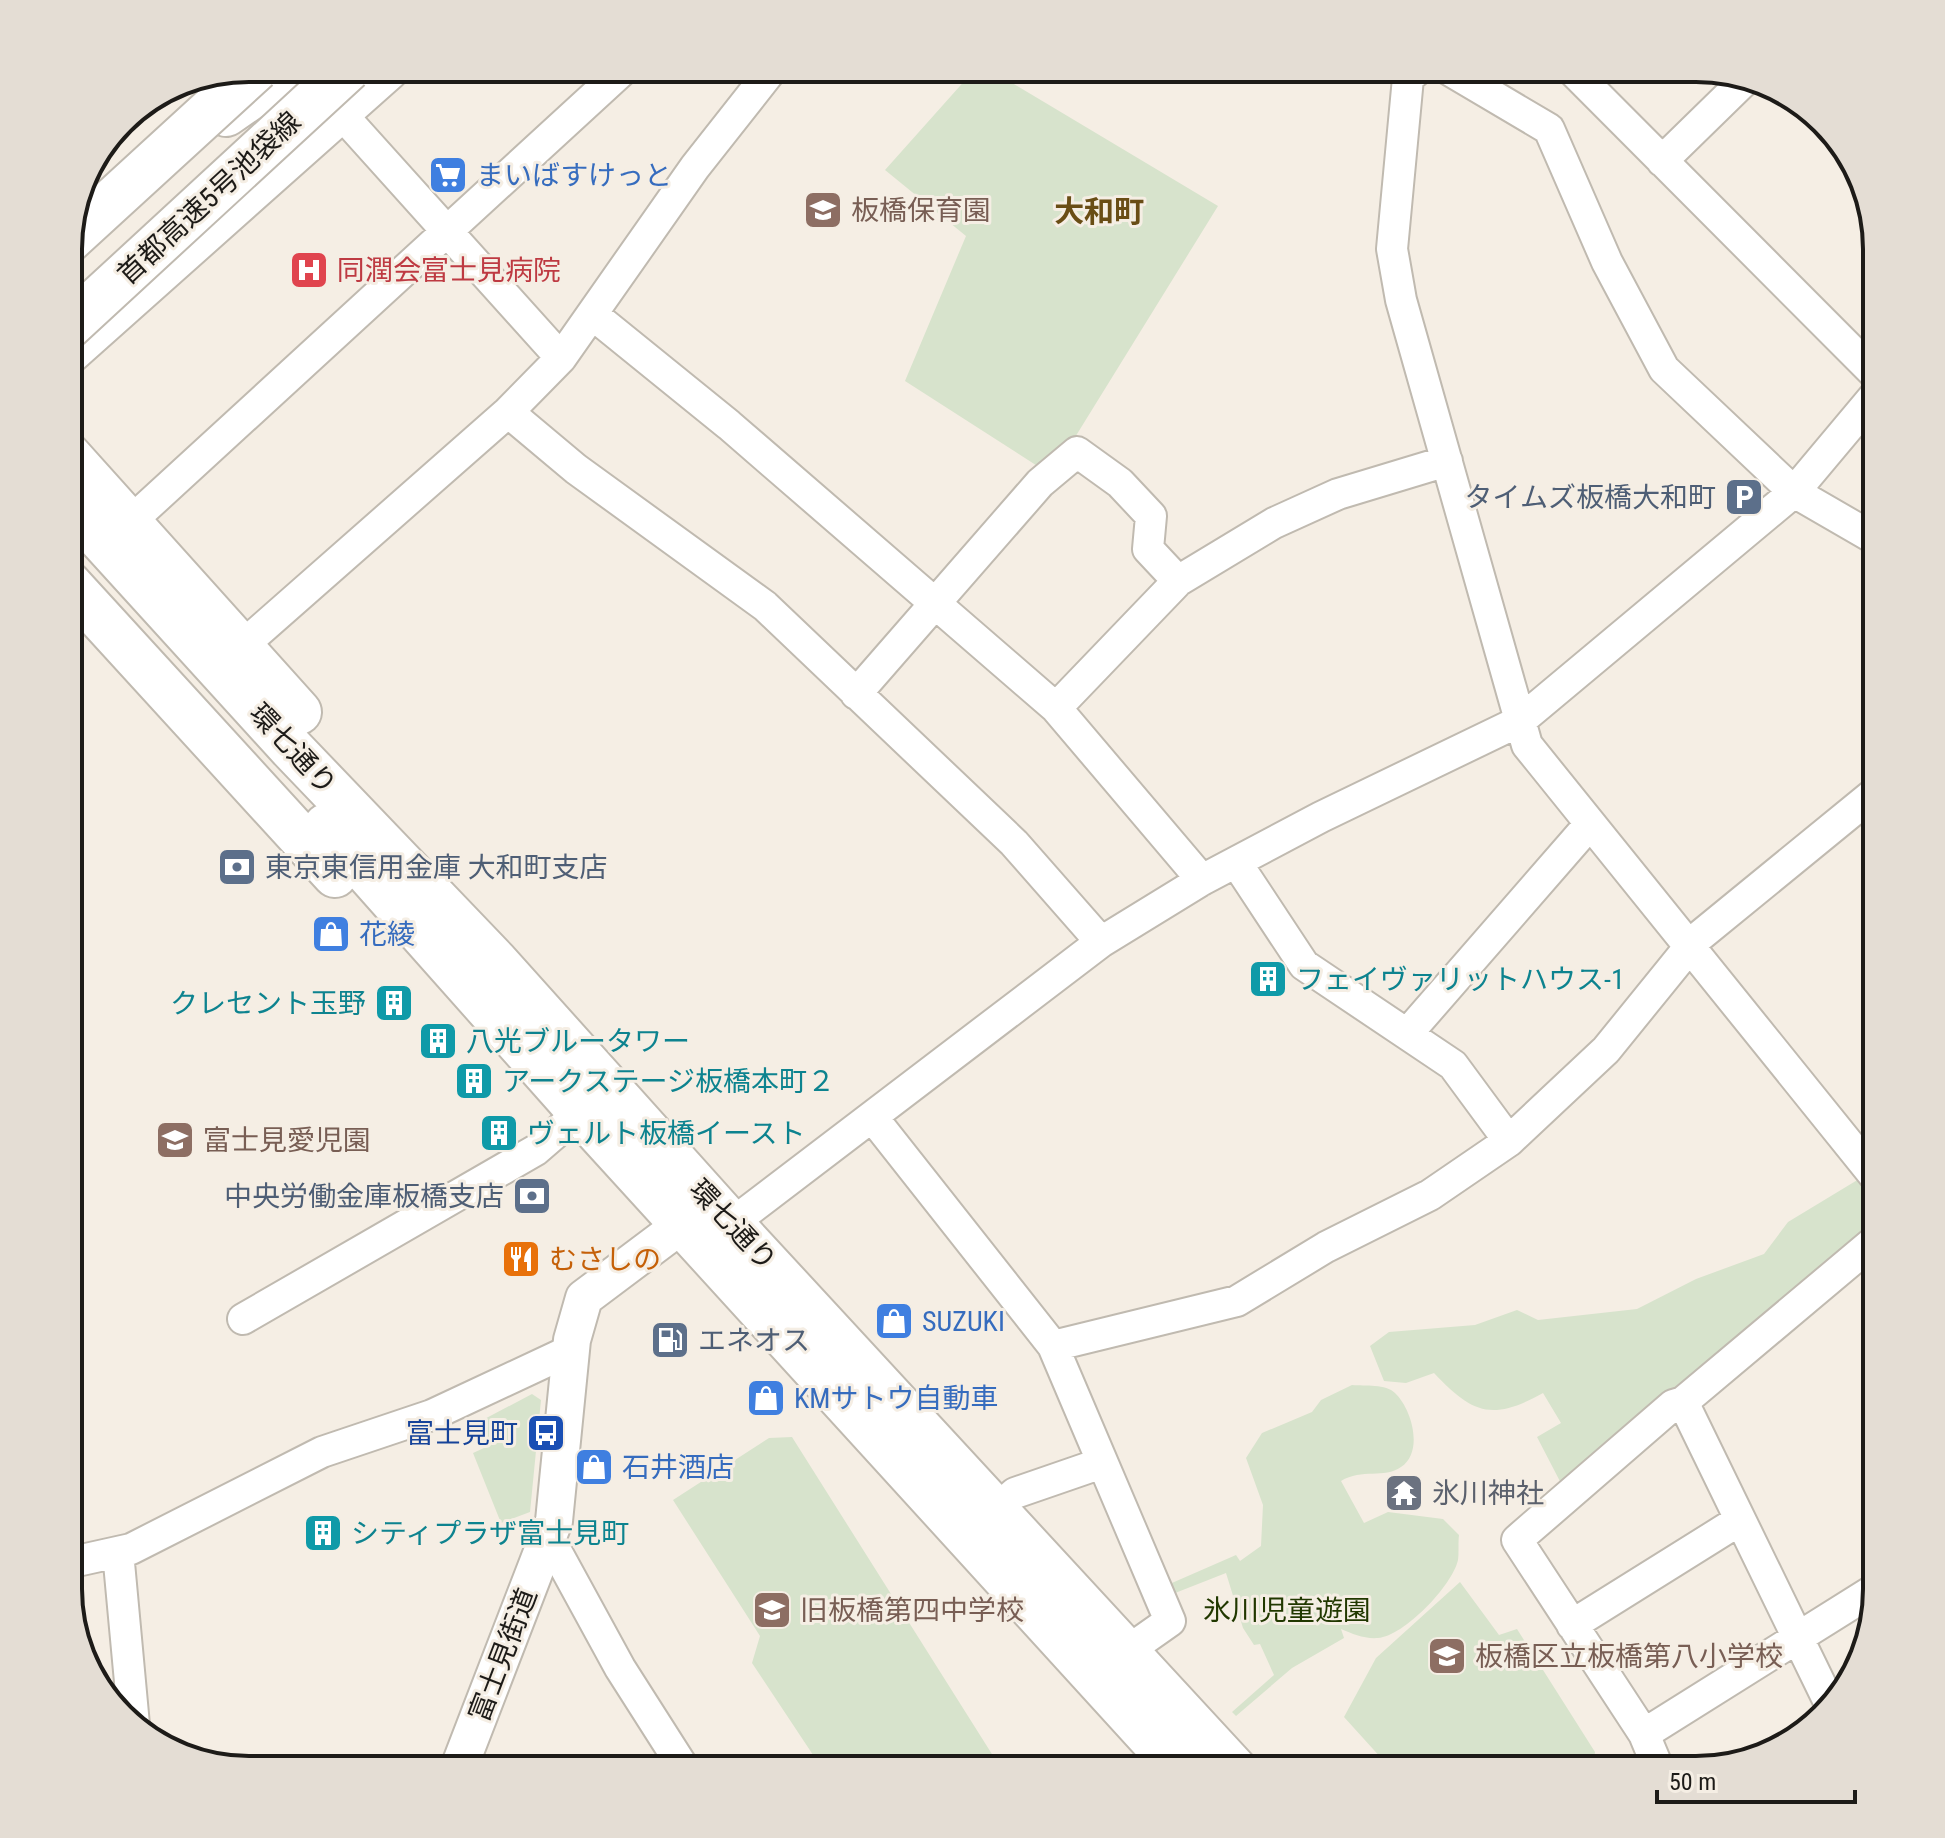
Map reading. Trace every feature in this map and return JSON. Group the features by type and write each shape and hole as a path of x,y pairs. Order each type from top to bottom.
{"main road":[{"path":"86,216 240,82"},
{"path":"85,217 275,82"},
{"name":"首都高速5号池袋線","path":"82,314 334,82"},
{"path":"82,340 372,82"},
{"path":"86,215 230,83"},
{"path":"82,471 446,869 495,961"},
{"name":"環七通り","path":"82,520 501,1022 580,1112 1167,1756"},
{"name":"環七通り","path":"82,558 282,757 495,961 731,1224 1222,1756"},
{"path":"82,598 391,934 501,1022"}],"street":[{"path":"310,82 340,111 445,233 561,358"},
{"path":"129,523 610,82"},
{"path":"241,647 508,412 561,358 695,167 762,82"},
{"path":"1408,82 1392,249 1401,300 1527,745 1863,1162"},
{"path":"1470,82 1549,129 1607,262 1664,369 1794,492 1863,532"},
{"path":"1584,82 1863,362"},
{"path":"1662,161 1737,88"},
{"path":"592,314 729,425 1056,708 1202,880"},
{"path":"684,1223 731,1224 1101,942 1202,880 1520,721 1794,492 1863,410"},
{"path":"508,412 576,469 765,606 1014,843 1101,942"},
{"path":"856,694 1040,483 1077,452 1120,483 1151,516 1148,549 1178,581"},
{"path":"1056,708 1178,581 1262,530 1338,494 1447,461"},
{"path":"1053,1346 1237,1301 1326,1247 1419,1202 1509,1141 1606,1050 1689,948 1863,803"},
{"path":"1407,1034 1589,825"},
{"path":"1236,862 1304,965 1453,1065 1509,1141"},
{"path":"243,1319 536,1150 580,1112"},
{"path":"873,1118 1053,1346 1170,1621 1126,1652"},
{"name":"富士見街道","path":"463,1756 549,1538 557,1503 571,1350 577,1315 584,1298 684,1223"},
{"path":"1653,1756 1644,1734 1517,1540 1673,1405 1683,1402 1863,1251"},
{"path":"82,1560 131,1549 322,1452 432,1415 571,1350"},
{"path":"1683,1402 1825,1694"},
{"path":"997,1509 1015,1493 1102,1463"},
{"path":"1572,1625 1740,1520"},
{"path":"549,1538 620,1668 676,1756"},
{"path":"118,1552 132,1708"},
{"path":"1644,1734 1863,1597"}],"green space":[{"path":"964,82 1010,82 1218,206 1069,447 1042,469 905,381 966,236 885,170"},
{"path":"1863,1177 1863,1238 1565,1491 1537,1437 1561,1423 1543,1393 1509,1408 1483,1409 1460,1397 1434,1373 1406,1383 1384,1381 1370,1346 1389,1332 1475,1325 1517,1310 1538,1320 1637,1309 1696,1279 1764,1254 1788,1222"},
{"name":"氷川児童遊園","path":"1352,1385 1381,1387 1395,1393 1410,1419 1414,1441 1408,1460 1394,1471 1357,1475 1341,1481 1364,1523 1388,1512 1443,1519 1459,1535 1458,1560 1437,1596 1401,1629 1373,1638 1341,1629 1344,1638 1292,1668 1236,1716 1232,1712 1274,1675 1260,1644 1254,1645 1243,1628 1226,1573 1170,1595 1165,1586 1236,1555 1240,1561 1261,1546 1263,1505 1246,1458 1262,1433 1312,1412 1321,1400"},
{"path":"532,1394 541,1400 530,1512 501,1523 473,1453 484,1448 475,1424"},
{"path":"792,1437 993,1756 814,1756 752,1663 760,1636 673,1500 769,1438"},
{"path":"1460,1582 1499,1635 1517,1629 1595,1752 1595,1756 1379,1756 1344,1717 1376,1658"}],"place":[{"name":"まいばすけっと","path":"448,175"},
{"name":"板橋保育園","path":"823,210"},
{"name":"同潤会富士見病院","path":"309,270"},
{"name":"タイムズ板橋大和町","path":"1744,497"},
{"name":"東京東信用金庫 大和町支店","path":"237,867"},
{"name":"花綾","path":"331,934"},
{"name":"フェイヴァリットハウス-1","path":"1268,979"},
{"name":"クレセント玉野","path":"394,1003"},
{"name":"八光ブルータワー","path":"438,1041"},
{"name":"アークステージ板橋本町２","path":"474,1081"},
{"name":"ヴェルト板橋イースト","path":"499,1133"},
{"name":"富士見愛児園","path":"175,1140"},
{"name":"中央労働金庫板橋支店","path":"532,1196"},
{"name":"むさしの","path":"521,1259"},
{"name":"SUZUKI","path":"894,1321"},
{"name":"エネオス","path":"670,1340"},
{"name":"KMサトウ自動車","path":"766,1398"},
{"name":"富士見町","path":"546,1433"},
{"name":"石井酒店","path":"594,1467"},
{"name":"氷川神社","path":"1404,1493"},
{"name":"シティプラザ富士見町","path":"323,1533"},
{"name":"旧板橋第四中学校","path":"772,1610"},
{"name":"板橋区立板橋第八小学校","path":"1447,1656"}],"district":[{"name":"大和町","path":"1099,211"}]}
